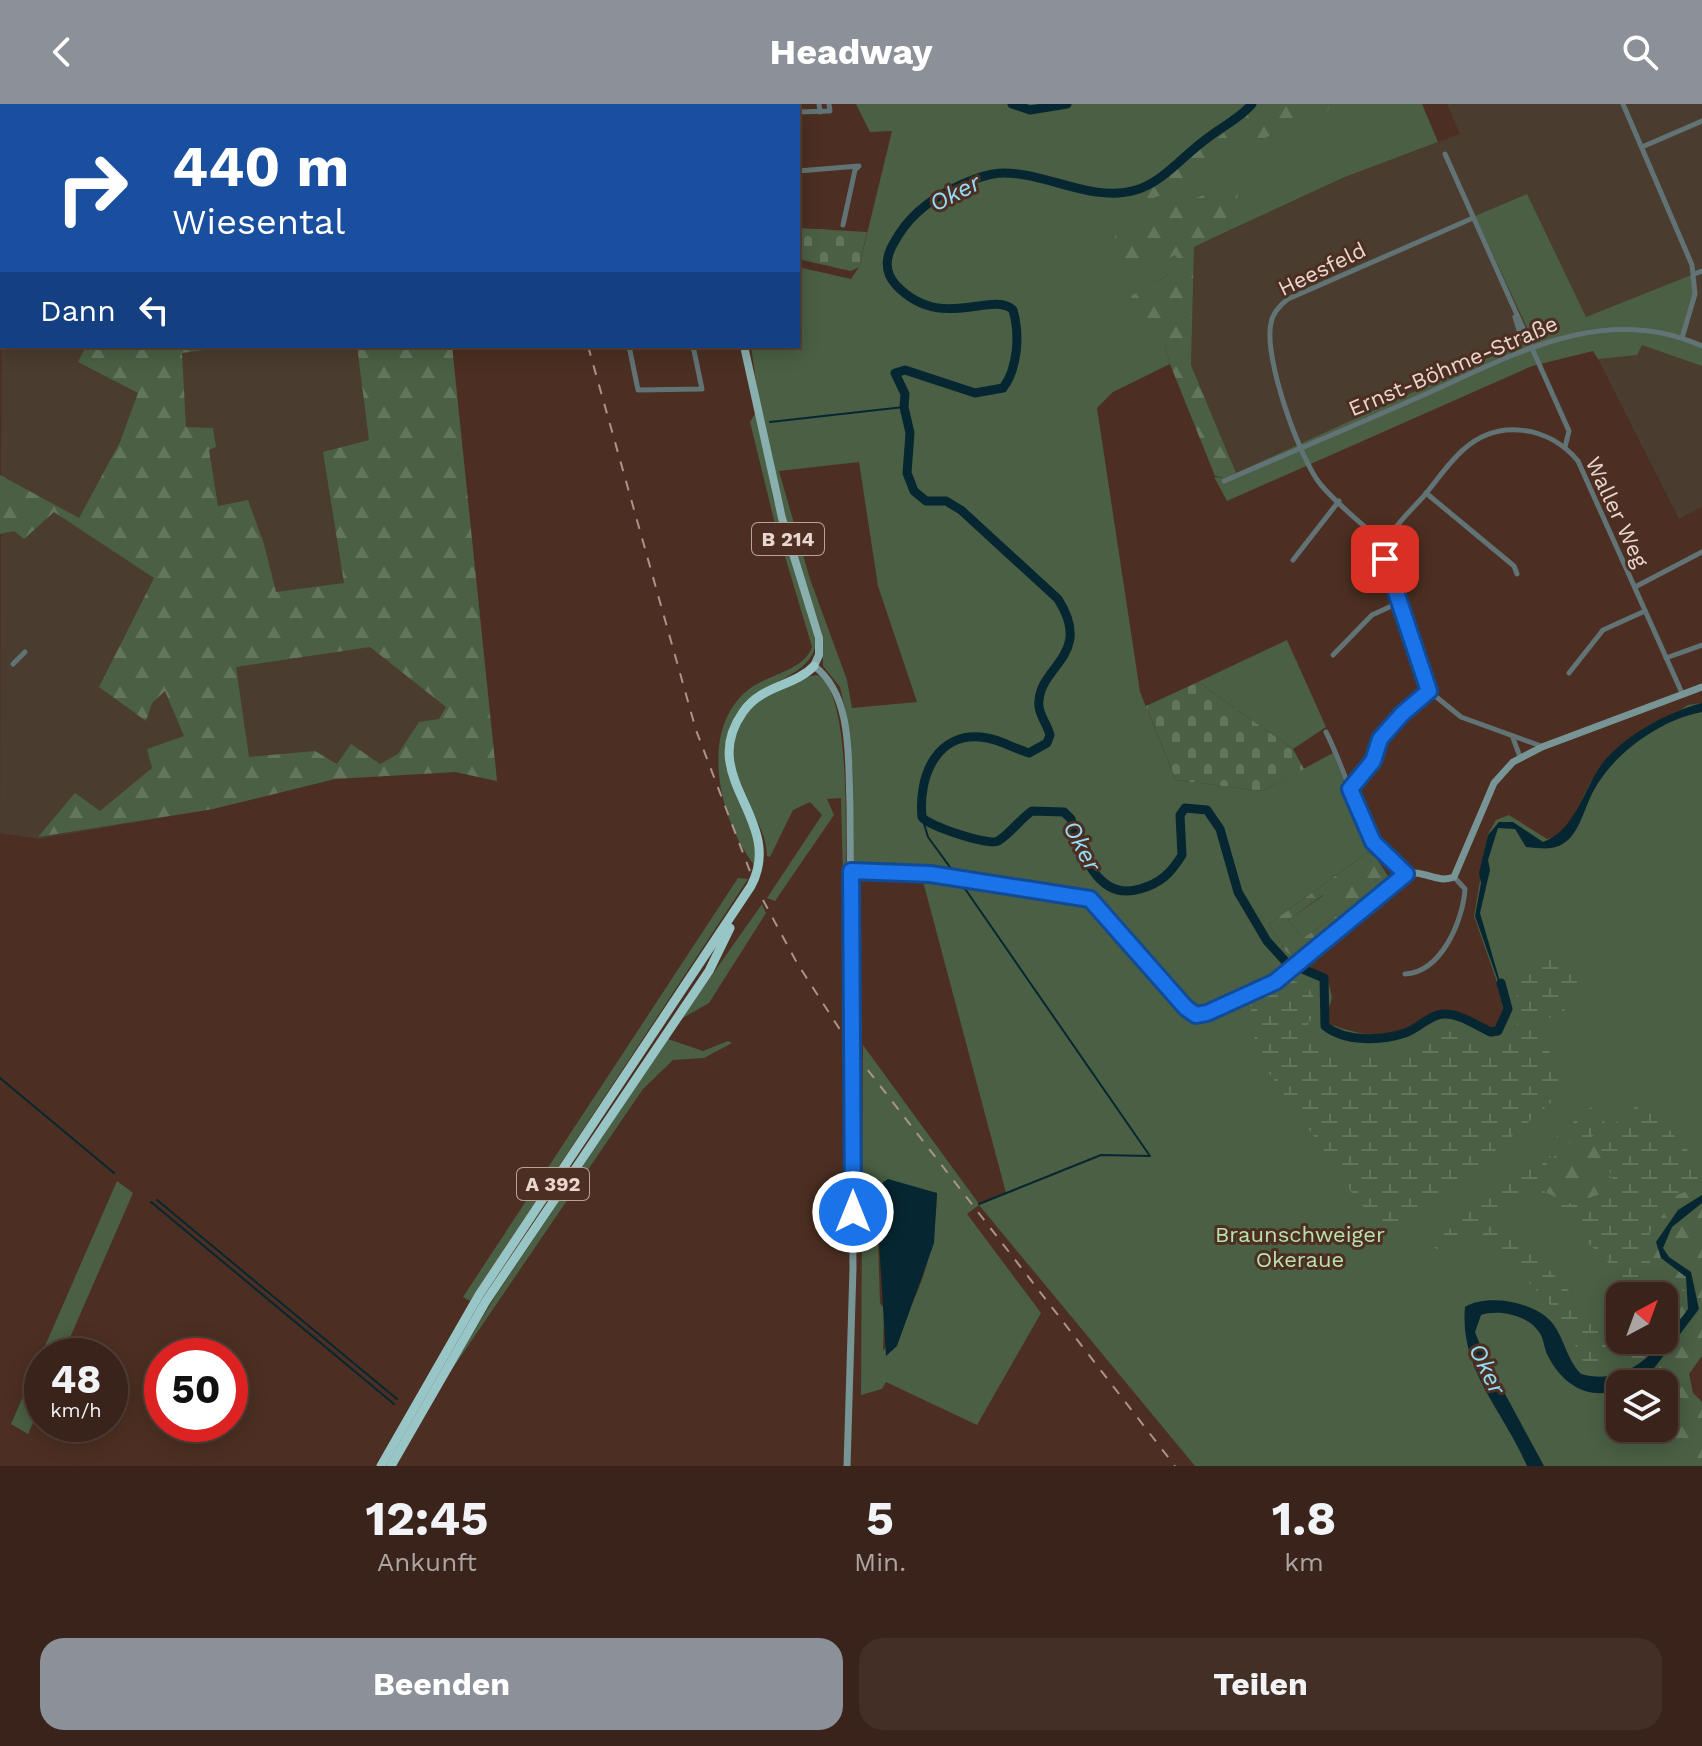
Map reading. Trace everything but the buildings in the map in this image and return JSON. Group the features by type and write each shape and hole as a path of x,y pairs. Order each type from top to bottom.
{"highway":[{"path":"737,909 755,878 762,853 757,829 731,775 729,751 733,731 742,714 760,694 814,666"},
{"name":"A 392","path":"391,1466 494,1288 712,965 737,909"},
{"name":"A 392","path":"381,1466 479,1295 737,909"}],"main road":[{"name":"B 214","path":"744,348 779,504 819,638 819,655 814,666"}],"street":[{"path":"819,104 820,112"},
{"path":"800,112 830,111 829,104"},
{"path":"1623,104 1694,274 1693,302 1682,338"},
{"path":"1642,147 1702,121"},
{"name":"Waller Weg","path":"1445,154 1514,312 1522,340 1532,347 1569,431 1565,447 1588,480 1682,693"},
{"path":"800,171 859,166 855,170 843,225"},
{"name":"Heesfeld","path":"1385,544 1315,476 1305,448 1298,441 1276,370 1269,331 1276,310 1288,299 1473,218"},
{"path":"1694,274 1702,271"},
{"name":"Ernst-Böhme-Straße","path":"1224,481 1532,347 1564,336 1608,329 1642,329 1702,346"},
{"path":"629,348 638,390 671,390 702,389 693,348"},
{"path":"1542,747 1453,712 1429,691 1398,603 1385,559 1385,544 1463,449 1488,434 1512,429 1532,431 1565,447"},
{"path":"1426,493 1499,553 1517,574"},
{"path":"1293,560 1339,501"},
{"path":"1635,587 1702,552"},
{"path":"1333,655 1372,615 1398,603"},
{"path":"1569,673 1603,630 1645,611"},
{"path":"1666,658 1702,645"},
{"path":"13,664 25,652"},
{"path":"814,666 832,682 841,711 848,776 853,1268 847,1466"},
{"path":"1450,879 1494,783 1520,757 1702,687"},
{"path":"1350,789 1373,761 1380,739 1402,714 1429,691"},
{"path":"1326,732 1373,842 1406,874"},
{"path":"1513,737 1520,757"},
{"path":"851,871 930,874 1090,899 1186,1008 1196,1015 1207,1013 1284,975 1406,874 1416,872 1450,879 1465,889 1456,930 1428,964 1416,972 1405,974"}],"shaded area":[{"path":"1447,104 1702,104 1702,507 1679,519 1594,351 1533,338 1236,473 1191,365 1194,247 1345,177 1460,134"},
{"path":"1,348 452,348 497,781 455,772 335,779 213,809 39,839 0,833"}],"green space":[{"name":"Braunschweiger Okeraue","path":"856,104 1270,104 1242,140 1265,138 1326,112 1332,104 1422,104 1438,142 1345,177 1230,230 1228,224 1177,256 1180,261 1166,276 1132,296 1165,324 1165,346 1170,364 1113,392 1097,408 1140,692 1176,780 1262,791 1333,753 1371,850 1269,924 1286,952 1327,977 1332,997 1326,1018 1329,1024 1375,1035 1403,1032 1439,1014 1455,1011 1472,1024 1497,1029 1505,1018 1496,979 1474,916 1488,834 1496,820 1509,815 1547,839 1565,834 1590,783 1611,754 1688,705 1702,703 1702,1356 1689,1374 1693,1393 1702,1402 1702,1466 1195,1466 979,1205 967,1214 1041,1313 977,1425 886,1382 882,1389 861,1395 863,1045 979,1204 1006,1193 920,870 854,865 853,771 846,713 840,687 823,666 822,633 792,541 760,411 751,348 800,348 800,267 851,279 859,267 892,131 870,132","holes":["859,462 878,586 917,702 852,708 847,680 810,579 779,471","882,1183 937,1193 933,1237 923,1276 907,1314 883,1351 884,1309 880,1303 877,1208"]},
{"path":"1251,104 1332,104 1327,112 1265,138 1242,141 1216,164 1185,184 1117,209 1125,196 1155,187 1187,159 1246,118"},
{"path":"1238,177 1238,196 1226,217 1230,230 1194,247 1191,365 1236,473 1225,478 1215,476 1170,364 1165,346 1165,325 1140,317 1131,296 1166,276 1179,261 1175,255 1122,285 1112,268 1116,225 1204,195 1206,187 1222,179"},
{"path":"1527,194 1586,317 1694,274 1695,285 1682,338 1702,346 1702,366 1642,345 1637,355 1598,359 1593,351 1532,366 1227,501 1214,477 1225,478 1532,338 1475,216"},
{"path":"800,228 867,232 859,267 851,271 800,259"},
{"path":"85,348 218,348 182,353 186,427 213,428 216,447 209,450 218,506 248,500 264,544 276,592 344,583 323,452 369,440 357,348 452,348 497,781 455,772 335,779 213,809 38,837 75,793 100,811 152,768 147,749 184,736 165,691 152,703 146,721 99,687 154,578 54,512 24,539 14,531 0,534 0,475 79,518 120,442 138,393 78,362","holes":["370,647 446,707 439,719 419,722 398,754 380,764 351,744 337,764 315,751 249,757 236,667"]},
{"path":"756,412 773,498 816,643 811,657 801,667 745,704 734,718 727,737 726,766 756,835 755,866 731,825 723,800 719,749 724,725 735,704 752,687 795,666 812,647 773,516 750,422"},
{"path":"1287,640 1326,727 1293,749 1198,682"},
{"path":"817,675 828,687 841,736 846,801 846,878 843,877 841,798 827,799 834,815 775,901 767,898 822,815 810,802 793,810 770,857 767,856 759,824 735,777 731,758 734,740 741,723 766,696 799,679"},
{"path":"1198,682 1293,749 1304,769 1262,791 1176,780 1146,706"},
{"path":"1371,850 1390,879 1296,958 1286,952 1269,924","holes":["1323,895 1336,916 1303,938 1288,920"]},
{"path":"738,878 748,879 470,1301 463,1297"},
{"path":"1324,895 1336,916 1303,938 1288,920"},
{"path":"762,904 766,913 709,1003 681,1019"},
{"path":"1546,945 1567,963 1578,984 1564,1011 1534,1026 1570,1086 1402,1231 1370,1212 1356,1199 1256,1055 1250,1001 1289,978 1309,989 1318,1004 1308,1025 1311,1040 1329,1055 1359,1054 1398,1060 1445,1029 1476,1045 1492,1049 1509,1036 1518,1023 1518,997 1514,986"},
{"path":"668,1039 703,1051 728,1041 732,1043 704,1058 673,1060 643,1089 442,1384 496,1295"},
{"path":"1643,1101 1702,1166 1702,1185 1674,1195 1649,1237 1647,1254 1651,1264 1668,1266 1660,1279 1666,1282 1628,1282 1534,1191 1543,1183 1545,1193 1571,1204 1606,1193 1613,1180 1599,1144 1592,1142"},
{"path":"1591,1107 1606,1124 1588,1140 1578,1137 1549,1158 1541,1179 1460,1247 1437,1249 1431,1245"},
{"path":"1578,1138 1598,1144 1612,1180 1606,1192 1571,1204 1545,1192 1544,1182 1552,1160"},
{"path":"117,1181 133,1193 70,1338 49,1338"},
{"path":"1702,1186 1702,1352 1687,1374 1690,1395 1702,1407 1702,1466 1680,1466 1670,1442 1678,1442 1678,1370 1619,1370 1617,1365 1625,1354 1678,1354 1678,1307 1689,1303 1687,1290 1678,1286 1678,1282 1661,1278 1669,1265 1651,1263 1648,1253 1650,1237 1674,1196"},
{"path":"1500,1218 1606,1330 1606,1354 1624,1354 1616,1364 1583,1361 1560,1315 1482,1234"},
{"path":"1678,1287 1686,1291 1687,1303 1678,1304"},
{"path":"24,1394 24,1432 11,1424"}],"water":[{"path":"1702,703 1702,712 1655,730 1613,763 1594,790 1576,829 1563,844 1548,848 1526,847 1515,829 1498,828 1488,860 1490,870 1480,913 1508,1009 1475,916 1481,883 1479,873 1488,835 1499,822 1513,822 1543,842 1554,837 1571,819 1602,764 1622,744 1661,719"},
{"path":"888,1179 937,1193 934,1243 897,1346 886,1356 877,1208 882,1183"},
{"path":"1702,1195 1702,1203 1672,1227 1663,1248 1669,1257 1691,1272 1699,1309 1678,1337 1678,1322 1688,1309 1686,1277 1661,1258 1656,1242 1678,1210"},
{"path":"1498,1300 1536,1310 1553,1324 1581,1374 1606,1376 1606,1392 1587,1392 1578,1388 1554,1366 1541,1334 1528,1321 1504,1313 1481,1315 1475,1332 1484,1355 1544,1466 1527,1466 1476,1370 1465,1329 1465,1307"},
{"path":"1651,1354 1665,1354 1653,1370 1628,1370"}],"waterway":[{"name":"Oker","path":"1012,104 1030,110 1067,104"},
{"name":"Oker","path":"1252,104 1165,174 1136,190 1103,193 1020,174 991,174 958,186 927,204 906,224 892,246 887,263 889,274 896,285 913,299 947,309 992,304 1013,310 1016,350 1012,371 1003,388 975,393 905,370 895,373 905,394 904,407 910,433 907,473 914,491 926,501 946,501 961,510 1058,599 1070,633 1063,657 1048,677 1039,700 1050,735 1047,743 1029,753 987,738 970,737 943,748 934,759 923,786 922,817 946,830 992,842 1002,838 1032,811 1064,812 1071,819 1093,871 1112,888 1125,891 1147,887 1169,872 1182,855 1180,815 1185,808 1207,810 1220,829 1238,892 1267,941 1286,962 1324,978 1325,1026 1343,1035 1374,1039 1395,1036 1444,1014 1462,1018 1491,1032 1498,1031 1508,1009 1501,983"},
{"path":"770,422 904,407"},
{"path":"922,817 928,837 955,874"},
{"path":"961,883 1150,1156 1101,1155 979,1204"},
{"path":"0,1078 114,1173"},
{"path":"157,1200 397,1399"},
{"path":"151,1202 394,1404"}],"railway":[{"path":"589,348 696,730 751,874"},
{"path":"763,900 797,963 857,1056 1175,1466"}],"route":[{"path":"853,1212 851,871 930,874 1090,899 1186,1008 1196,1015 1275,982 1406,874 1389,862 1373,842 1350,789 1373,761 1380,739 1402,714 1429,691 1385,559"}]}
